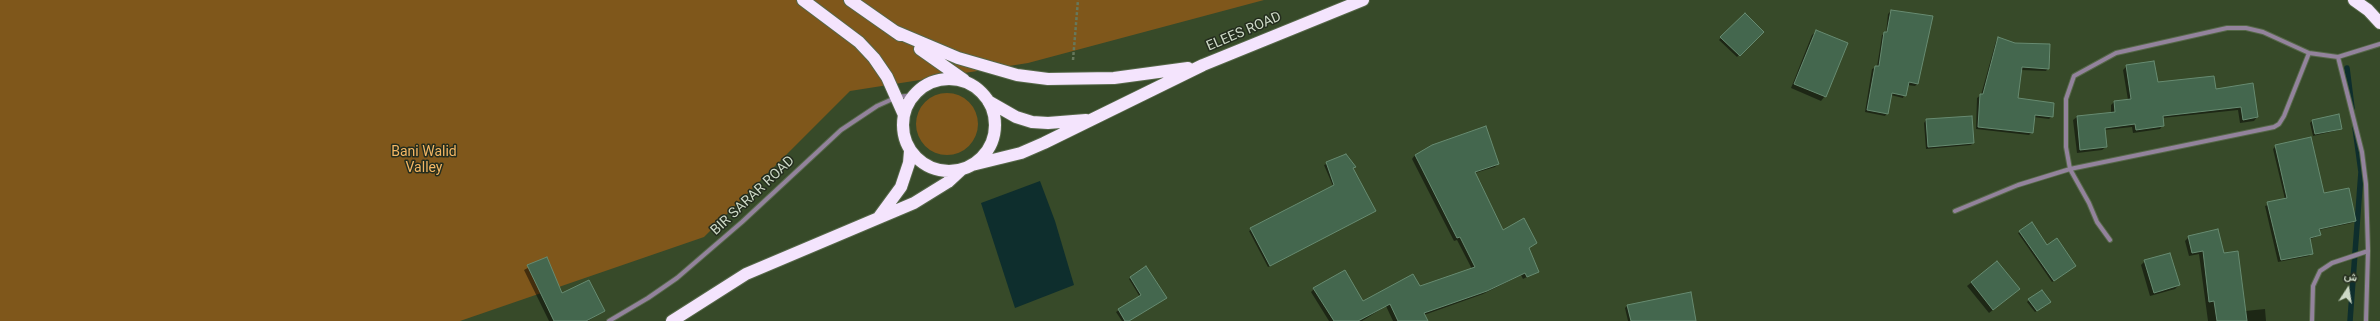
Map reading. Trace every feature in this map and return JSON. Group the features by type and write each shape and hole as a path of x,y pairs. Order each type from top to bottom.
{"highway":[{"path":"803,0 841,28 874,58 887,77 904,115"},
{"name":"ELEES ROAD","path":"1203,65 1363,0"},
{"path":"2354,0 2368,10 2380,23"},
{"path":"672,321 746,274 878,218 931,193 983,156 991,143 995,129 994,114 988,101 982,93 853,2"},
{"path":"894,31 958,58 1017,75 1048,79 1080,80 1138,76 1203,65"},
{"path":"966,82 948,79 938,80 925,86 914,95 904,115 903,134 910,151 920,161 933,168 948,171 996,160 1038,146 1203,65"},
{"path":"988,101 1016,117 1032,122 1048,123 1089,120"},
{"path":"878,218 900,187 907,169 910,151"}],"street":[{"path":"2110,240 2097,222 2089,203 2070,169 2066,147 2066,99 2074,76 2116,53 2227,28 2246,28 2263,32 2309,53 2338,57 2380,44"},
{"path":"1955,211 2018,185 2070,169 2274,127 2279,124 2284,116 2309,53"},
{"path":"2338,57 2362,152 2366,184 2368,251 2366,321"},
{"name":"BIR SARAR ROAD","path":"609,321 648,298 687,270 742,222 841,130 860,116 897,97 914,95"},
{"path":"2312,321 2313,286 2320,271 2332,263 2368,251"}],"path":[{"path":"1073,60 1078,0"}],"green space":[{"name":"Bani Walid Valley","path":"0,0 1264,0 1028,63 850,91 704,237 460,321 0,321"},
{"path":"941,93 953,93 969,102 976,112 978,124 976,136 969,146 953,155 941,155 930,150 921,141 916,130 916,118 921,107 930,98"}],"water":[{"path":"1040,181 1055,221 1074,285 1015,308 981,203"}],"building":[{"path":"1891,10 1933,16 1918,84 1909,82 1906,96 1892,93 1888,114 1867,110 1875,66 1879,66 1884,32 1887,32"},
{"path":"1745,13 1764,32 1740,56 1720,37"},
{"path":"1816,30 1848,43 1826,97 1794,84"},
{"path":"1998,37 2015,43 2050,44 2049,69 2022,67 2018,98 2054,103 2053,117 2035,115 2033,133 1978,127 1980,94 1983,94"},
{"path":"2154,61 2158,82 2214,76 2216,89 2253,83 2258,117 2243,120 2241,107 2163,116 2164,126 2136,130 2135,124 2105,128 2107,147 2080,150 2077,116 2115,112 2114,101 2131,99 2126,65"},
{"path":"2339,114 2342,129 2315,134 2312,120"},
{"path":"1972,116 1974,143 1928,147 1926,119"},
{"path":"1486,126 1499,164 1475,172 1503,230 1524,218 1537,243 1529,248 1539,272 1527,277 1525,273 1487,291 1424,313 1428,321 1398,321 1390,304 1358,321 1334,321 1313,288 1345,270 1363,301 1413,274 1420,286 1475,267 1460,237 1457,238 1415,155 1432,145"},
{"path":"2311,137 2324,193 2349,188 2356,221 2319,229 2321,235 2310,238 2313,254 2281,260 2267,202 2287,198 2275,145"},
{"path":"1346,154 1356,167 1353,168 1376,211 1270,266 1250,228 1334,185 1326,162"},
{"path":"2032,222 2047,245 2057,238 2076,266 2054,281 2019,231"},
{"path":"2218,229 2224,253 2238,251 2247,321 2217,321 2214,301 2209,302 2203,251 2192,253 2188,236"},
{"path":"2170,253 2180,285 2154,293 2144,260"},
{"path":"547,257 562,293 589,280 605,311 586,321 554,321 527,265"},
{"path":"1997,261 2020,289 1993,310 1971,282"},
{"path":"1146,266 1167,298 1129,321 1125,321 1118,309 1141,295 1130,277"},
{"path":"2042,290 2051,302 2037,311 2028,299"},
{"path":"1691,292 1696,321 1631,321 1627,305"}],"waterway":[{"path":"2347,68 2352,108"},
{"path":"2350,321 2361,172 2355,128"}]}
